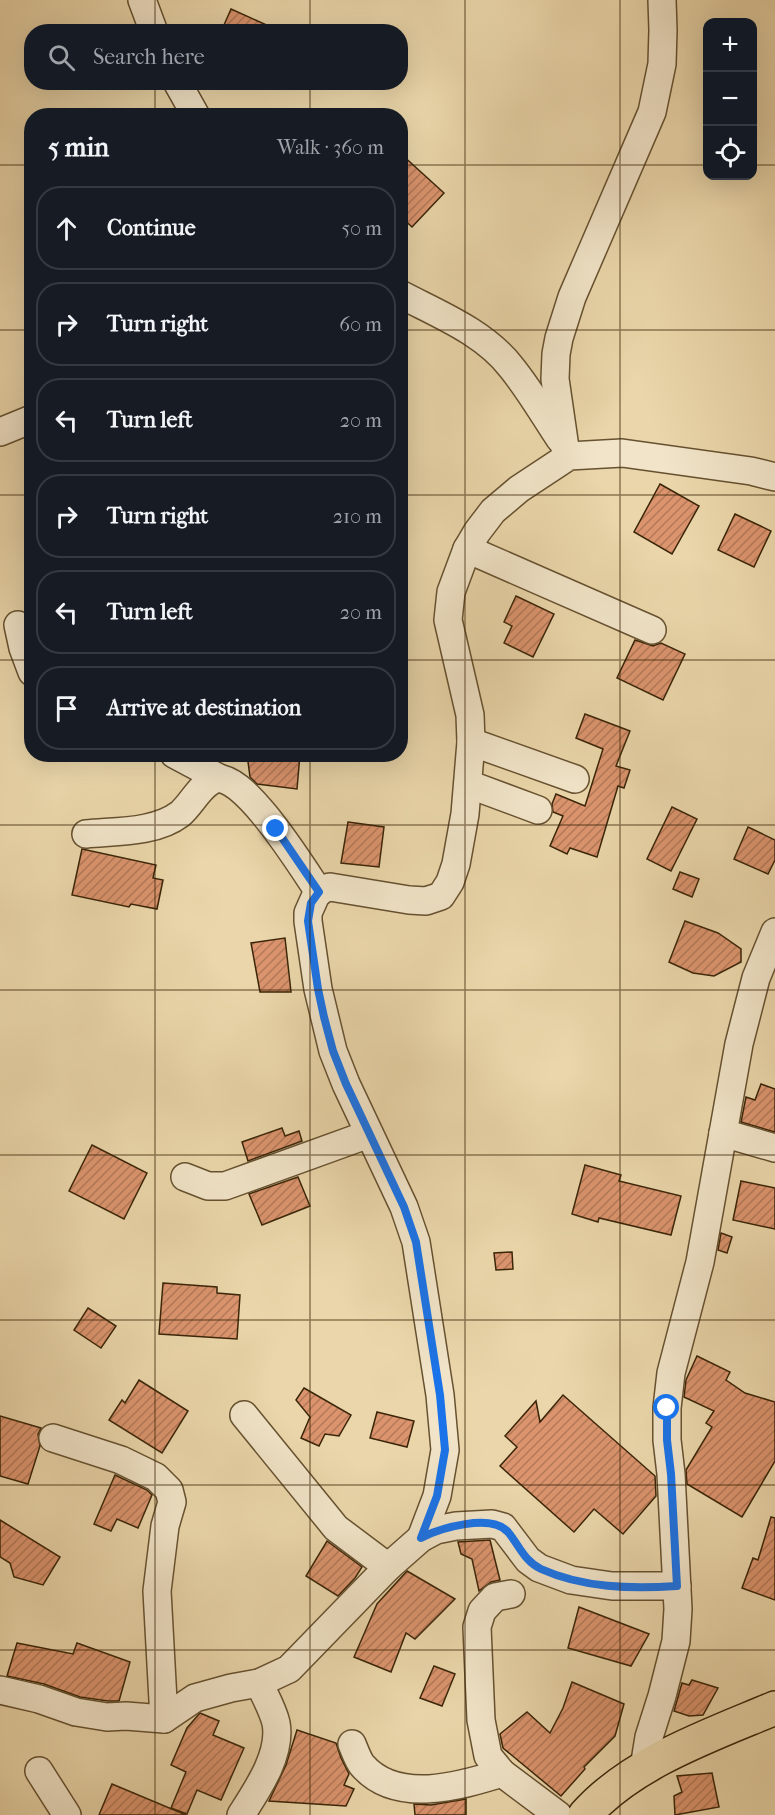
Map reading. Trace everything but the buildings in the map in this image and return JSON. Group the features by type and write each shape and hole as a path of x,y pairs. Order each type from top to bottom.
{"main road":[{"path":"585,1815 626,1778 644,1767 775,1708"}],"street":[{"path":"142,0 151,24"},
{"path":"567,452 555,379 559,338 572,297 651,112 659,83 663,55 662,0"},
{"path":"181,90 192,108"},
{"path":"408,298 451,320 487,344 511,366 567,452"},
{"path":"0,432 24,422"},
{"path":"421,1538 437,1496 445,1450 440,1395 416,1242 404,1207 333,1051 318,989 308,921 311,903 319,892 330,887 426,901 441,896 450,882 456,864 468,784 471,742 470,715 448,620 451,592 467,549 493,511 567,452 634,454 751,471 775,477"},
{"path":"467,549 652,630"},
{"path":"18,625 24,651"},
{"path":"471,742 575,779"},
{"path":"189,762 233,783 255,804 276,829 319,892"},
{"path":"86,834 155,826 168,821 180,814 211,781 219,778"},
{"path":"468,784 538,810"},
{"path":"644,1767 676,1641 677,1586 667,1440 667,1408 671,1373 700,1262 739,1044 756,978 775,932"},
{"path":"723,1133 775,1148"},
{"path":"185,1177 208,1186 225,1186 369,1134"},
{"path":"244,1414 336,1528 388,1567"},
{"path":"53,1438 121,1460 156,1477 169,1490 172,1503 165,1526 156,1591 164,1719"},
{"path":"0,1690 76,1712 107,1717 164,1719 195,1698 260,1683 289,1669 388,1567 421,1538 436,1530 456,1526 492,1524 503,1527 528,1560 539,1568 571,1580 612,1586 677,1586"},
{"path":"511,1594 495,1598 482,1611 477,1627 481,1720 488,1756 502,1773 558,1815"},
{"path":"241,1815 260,1784 274,1752 276,1724 260,1683"},
{"path":"352,1744 362,1765 383,1782 410,1788 441,1790 502,1773"},
{"path":"39,1771 67,1815"}],"route":[{"path":"276,829 319,892 311,903 308,921 318,989 333,1051 346,1084 404,1207 416,1242 440,1395 445,1450 437,1496 421,1538 436,1530 456,1526 492,1524 503,1527 528,1560 539,1568 571,1580 612,1586 677,1586 667,1408"}]}
